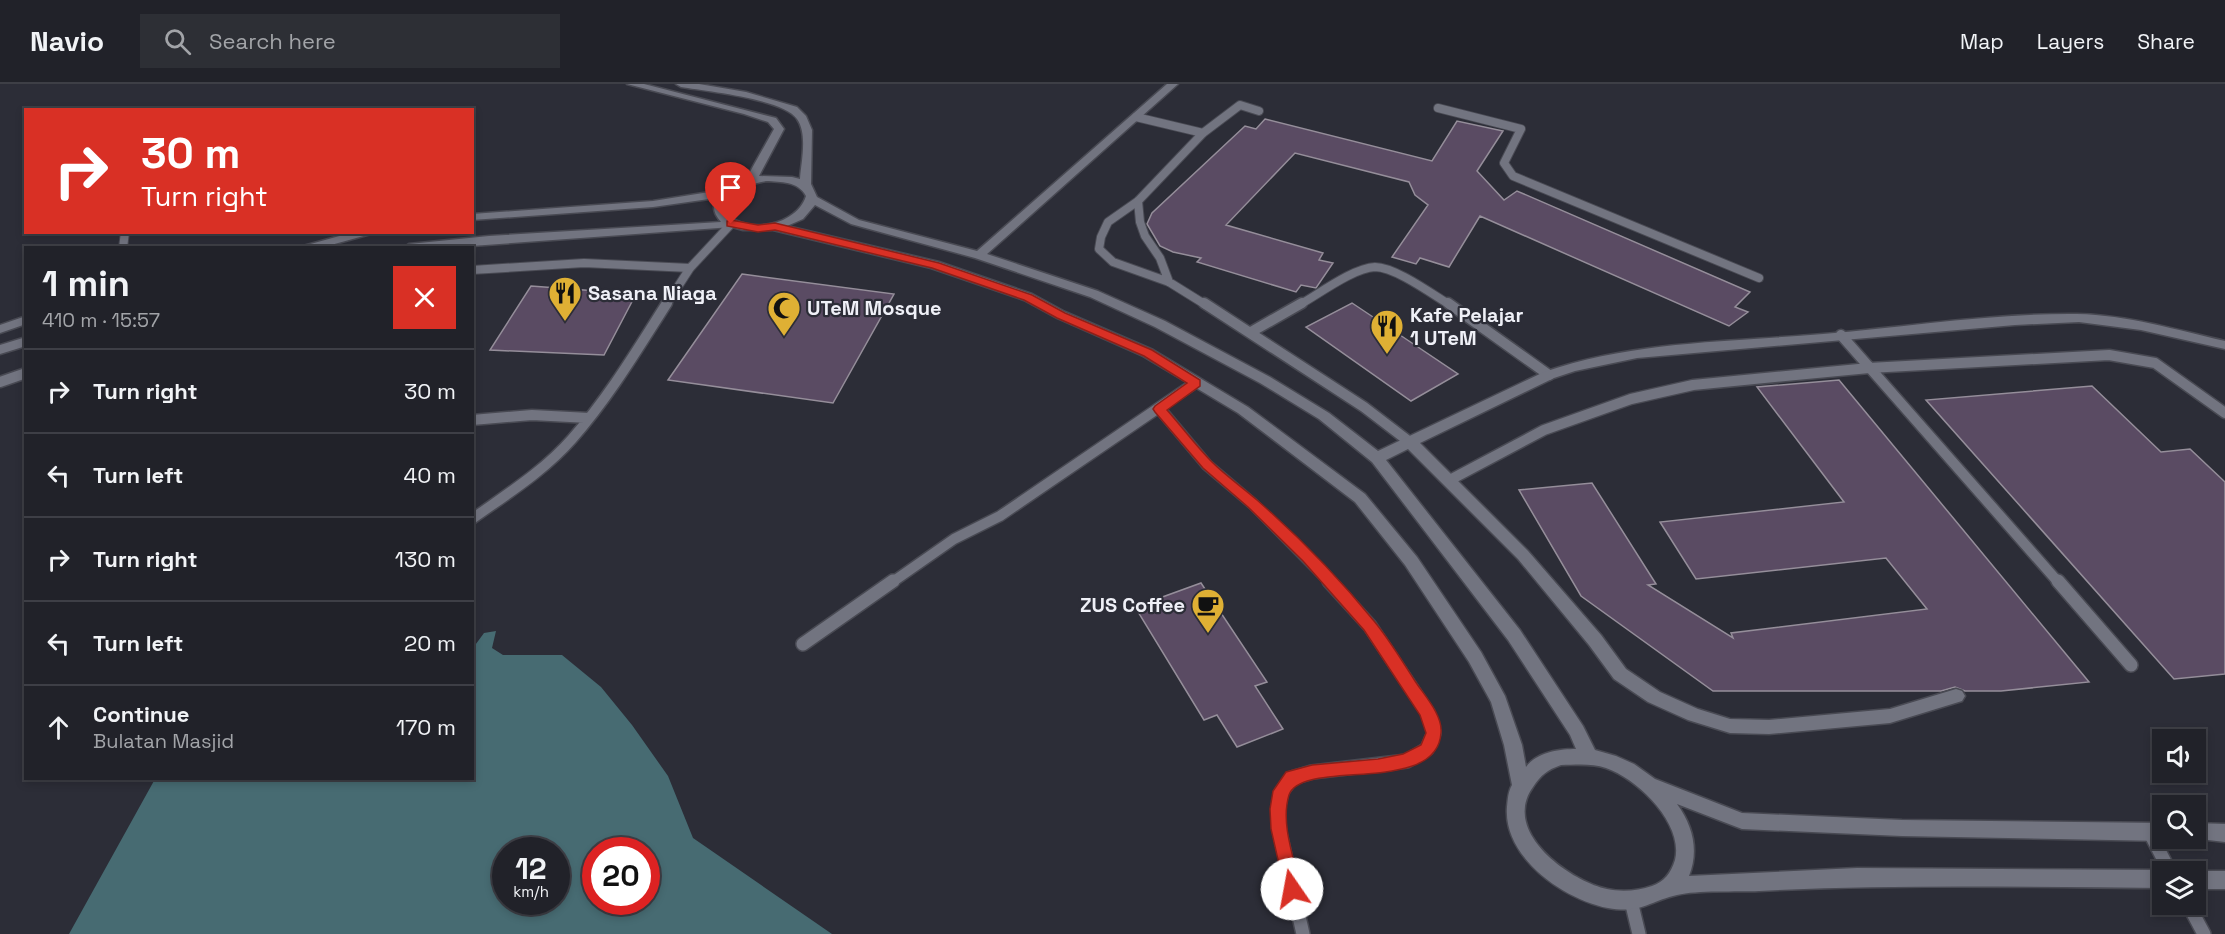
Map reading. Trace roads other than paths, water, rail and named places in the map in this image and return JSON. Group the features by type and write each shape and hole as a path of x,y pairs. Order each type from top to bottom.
{"street":[{"path":"632,84 772,120 779,129 777,135 751,181"},
{"path":"681,84 790,106 802,117 807,137 804,185"},
{"path":"979,255 1173,84"},
{"path":"424,246 467,240 632,233 731,224 758,229 775,227 802,216 810,208 813,199 811,192 804,185 781,178 751,181 727,193 653,204 474,217"},
{"path":"727,193 720,201 719,210 722,218 731,224"},
{"path":"813,199 855,222 979,255 1094,294 1160,324 1324,416 1377,458 1514,635 1577,731 1589,757"},
{"path":"775,227 935,265 1028,297 1061,315 1148,353 1243,411 1360,498 1411,561 1475,657 1499,701 1513,745 1521,784 1515,809 1520,837 1530,856 1545,873 1565,888 1587,899 1609,905 1632,905 1648,902 1672,886 1680,875 1684,862 1683,833 1668,803 1652,786"},
{"path":"311,246 363,234"},
{"path":"1377,458 1549,375 1572,367 1637,354 2079,318 2141,326 2225,345"},
{"path":"0,329 24,321"},
{"path":"0,350 24,342"},
{"path":"1411,443 1522,555 1595,640 1620,674 1654,698 1730,726 1769,727 1890,716 1956,696"},
{"path":"1521,784 1537,767 1560,757 1589,757 1622,767 1652,786 1742,820 1902,828 2152,832"},
{"path":"2206,832 2225,832"},
{"path":"1672,886 1857,878 2152,879"},
{"path":"2206,880 2225,880"}],"lane":[{"path":"1259,111 1239,105 1203,133 1138,201 1108,222 1101,237 1099,249 1113,262 1169,282 1251,332 1364,407 1411,443"},
{"path":"1438,108 1521,129 1504,163 1513,176 1759,278"},
{"path":"1136,117 1203,133"},
{"path":"1138,201 1140,222 1145,236 1160,258 1169,282"},
{"path":"474,518 534,475 571,440 617,382 690,268 731,224"},
{"path":"474,270 584,263 690,268"},
{"path":"1251,332 1362,269 1385,269 1456,308 1549,375"},
{"path":"1841,336 2131,665"},
{"path":"1448,481 1544,430 1631,399 1694,385 1869,368 2109,355 2155,363 2225,413"},
{"path":"0,382 24,375"},
{"path":"803,644 954,539 1000,516 1196,383"},
{"path":"1160,409 1207,465 1253,504 1308,558 1370,626 1428,713 1434,733 1427,749 1407,761 1312,772 1292,778 1282,791 1278,809 1279,829 1303,934"},
{"path":"474,420 532,415 589,418"},
{"path":"1632,905 1639,934"},
{"path":"2194,915 2204,934"}],"water":[{"path":"496,631 492,648 503,655 562,655 601,687 632,725 668,776 693,838 832,934 69,934 154,780 474,780 474,647 484,633"}],"place":[{"name":"Sasana Niaga","path":"565,322"},
{"name":"UTeM Mosque","path":"784,337"},
{"name":"Kafe Pelajar 1 UTeM","path":"1387,355"},
{"name":"ZUS Coffee","path":"1208,634"}]}
